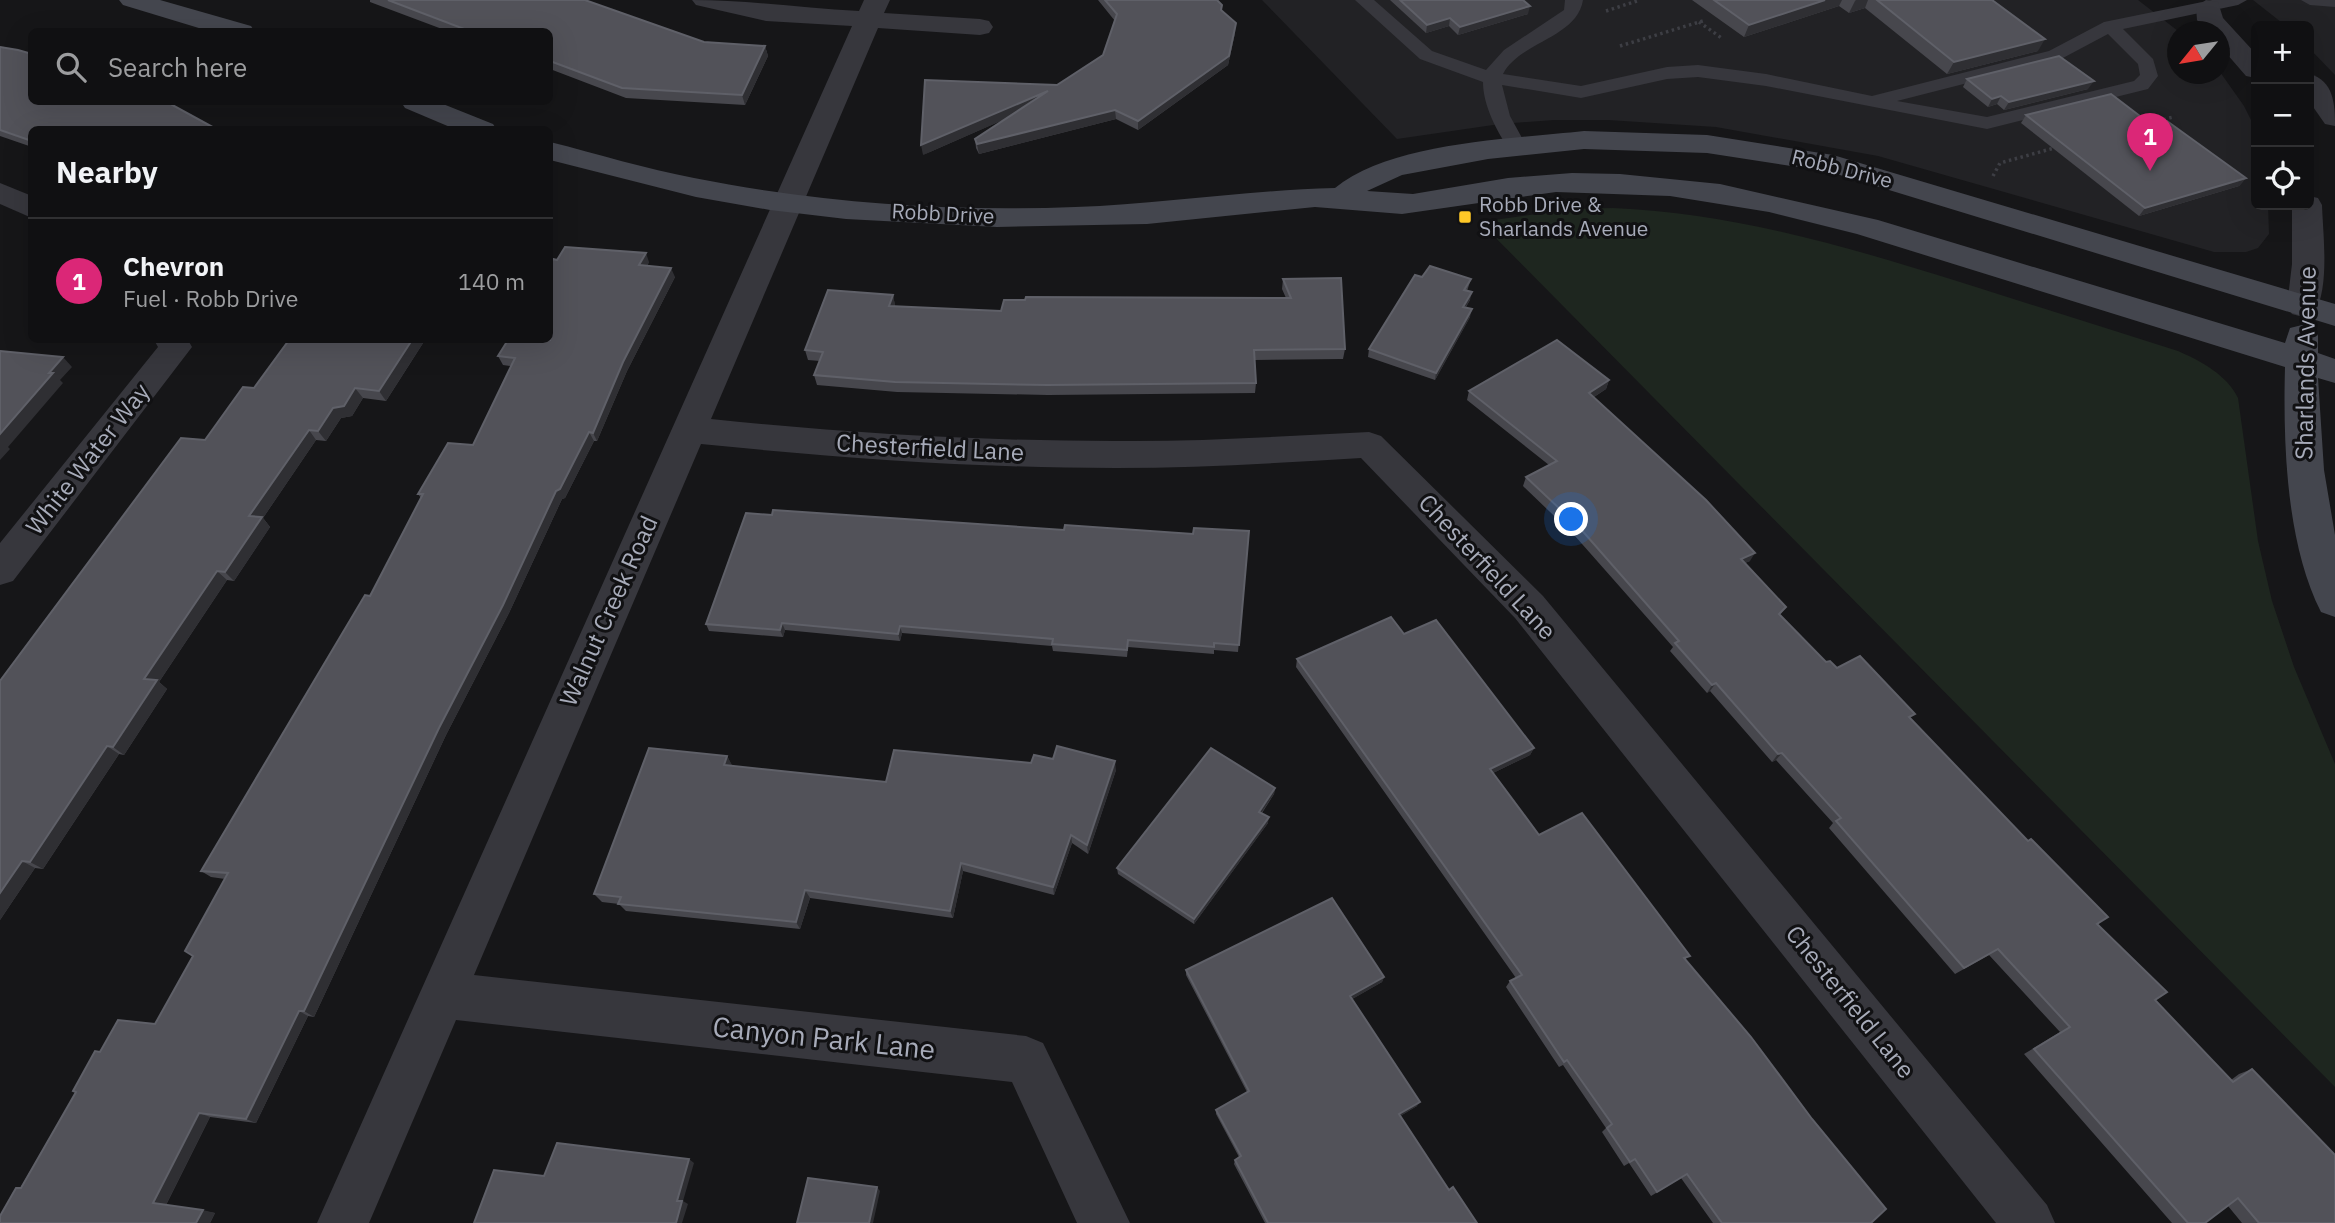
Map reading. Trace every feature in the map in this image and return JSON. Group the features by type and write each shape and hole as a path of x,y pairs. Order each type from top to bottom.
{"main road":[{"path":"132,0 228,28"},
{"path":"422,105 473,126"},
{"name":"Robb Drive","path":"1342,197 1364,179 1395,166 1517,147 1584,141 1707,144 1833,164 2335,315"},
{"name":"Robb Drive","path":"553,152 674,183 788,202 899,213 1022,217 1146,214 1342,197 1375,205 1408,204 1537,184 1619,183 1773,202 1869,226 2335,371"},
{"name":"Sharlands Avenue","path":"2303,306 2301,432 2309,507 2335,601"}],"street":[{"path":"705,0 766,13 872,10 980,27"},
{"path":"2204,3 2242,12"},
{"path":"2204,3 2210,20 2251,65"},
{"name":"Walnut Creek Road","path":"343,1223 872,10"},
{"path":"2310,84 2335,118"},
{"path":"0,192 28,207"},
{"name":"Sharlands Avenue","path":"2303,306 2308,264 2307,210"},
{"name":"White Water Way","path":"0,570 173,343"},
{"name":"Chesterfield Lane","path":"688,430 794,442 982,452 1178,454 1369,445 1529,607 2029,1223"},
{"name":"Canyon Park Lane","path":"442,995 1026,1060 1104,1223"}],"lane":[{"path":"1364,0 1426,55 1490,78 1581,92 1667,74 1698,71 1766,80 1987,122 2141,85 2148,76 2147,63 2110,26"},
{"path":"1517,147 1496,110 1490,78 1495,67 1508,56 1572,12 1574,0"},
{"path":"1872,102 2055,55 2110,26 2204,3"}],"path":[{"path":"1615,0 1623,5"},
{"path":"1604,12 1640,0"},
{"path":"1614,48 1706,20"},
{"path":"2138,126 2173,117"},
{"path":"1989,182 2000,163 2066,145"}],"shaded area":[{"path":"1262,0 2138,0 2167,22 2167,84 2228,84 2244,106 2251,120 2251,210 2268,210 2269,234 2258,248 2246,252 2214,252 1878,156 1716,127 1608,120 1554,120 1500,124 1397,139"},
{"path":"2253,0 2335,0 2335,75 2314,53 2314,21 2280,21"},
{"path":"1572,209 1658,211 1745,224 1874,256 2178,351 2204,364 2227,382 2238,398 2258,541 2272,601 2294,667 2335,764 2335,1087 1480,222"}],"building":[{"path":"388,0 585,0 704,42 765,46 742,95 622,88 553,62 553,28 462,28"},
{"path":"1105,0 1217,0 1222,5 1221,10 1236,23 1229,56 1138,121 1115,110 977,144 975,139 1048,91 921,145 925,80 1057,85 1103,55 1117,14"},
{"path":"1400,0 1523,0 1530,6 1460,27 1450,18 1427,25"},
{"path":"1714,0 1825,0 1749,25"},
{"path":"1877,0 1992,0 2045,39 1954,62"},
{"path":"0,47 28,53 28,105 172,105 211,126 28,126 28,140 0,130"},
{"path":"2059,56 2094,81 2009,102 2001,96 1992,99 1967,79"},
{"path":"2111,94 2153,126 2167,121 2246,178 2145,208 2026,115"},
{"path":"565,247 646,253 639,265 671,268 623,362 593,433 589,432 560,489 556,491 304,1011 299,1011 246,1119 199,1113 153,1203 203,1210 196,1223 0,1223 0,1216 16,1188 21,1188 76,1092 73,1091 95,1051 100,1052 118,1020 155,1024 193,956 185,951 228,873 201,871 365,595 370,596 423,494 418,494 448,443 473,445 515,358 498,356 506,343 553,343 553,259 557,260"},
{"path":"1430,266 1471,279 1464,290 1472,292 1463,307 1472,309 1436,373 1369,349 1415,275 1422,277"},
{"path":"1341,278 1345,349 1254,350 1256,383 1047,385 895,382 814,375 823,352 805,350 828,290 893,295 889,306 1001,311 1004,300 1025,300 1026,297 1291,298 1283,279"},
{"path":"1557,340 1609,380 1589,393 1706,500 1755,553 1741,559 1786,607 1779,614 1826,662 1830,661 1837,668 1860,656 1915,714 1909,717 2028,841 2031,839 2108,917 2097,924 2167,992 2155,1000 2233,1082 2252,1069 2335,1155 2335,1223 2259,1223 2238,1198 2205,1223 2188,1223 2034,1049 2070,1027 1998,949 1964,968 1836,821 1841,818 1782,753 1778,754 1716,683 1712,685 1675,643 1679,641 1579,527 1526,477 1557,461 1469,391"},
{"path":"287,343 410,343 379,391 355,388 344,406 333,408 318,431 309,430 249,516 262,517 225,572 217,571 144,679 157,680 113,747 107,746 30,862 22,861 0,893 0,681 181,438 205,440 243,387 254,388"},
{"path":"0,351 63,357 49,373 53,373 0,434"},
{"path":"773,510 1064,530 1065,525 1193,534 1194,528 1249,531 1239,645 1214,643 1214,647 1128,640 1127,650 1052,644 1053,639 900,626 898,634 782,623 780,630 706,624 746,513 772,515"},
{"path":"1391,617 1404,634 1436,620 1534,748 1490,769 1539,835 1582,813 1690,956 1684,958 1751,1037 1812,1119 1886,1209 1871,1223 1722,1223 1687,1174 1657,1192 1635,1159 1630,1162 1607,1128 1612,1124 1567,1060 1564,1062 1510,981 1522,975 1297,659"},
{"path":"1057,746 1115,761 1087,845 1071,835 1053,887 961,863 950,911 805,890 796,922 618,904 621,897 594,894 649,748 727,756 724,765 886,782 894,750 1031,763 1034,755 1053,759"},
{"path":"1211,748 1275,788 1259,812 1269,817 1194,919 1117,868"},
{"path":"1332,898 1384,977 1350,996 1420,1102 1399,1114 1449,1190 1453,1187 1477,1223 1268,1223 1235,1160 1241,1156 1216,1110 1249,1091 1186,970"},
{"path":"557,1143 689,1159 677,1201 682,1201 676,1223 474,1223 494,1170 544,1176"},
{"path":"808,1178 877,1187 869,1223 797,1223"}],"place":[{"name":"Chevron","path":"2150,171"},
{"name":"Robb Drive & Sharlands Avenue","path":"1465,217"}]}
